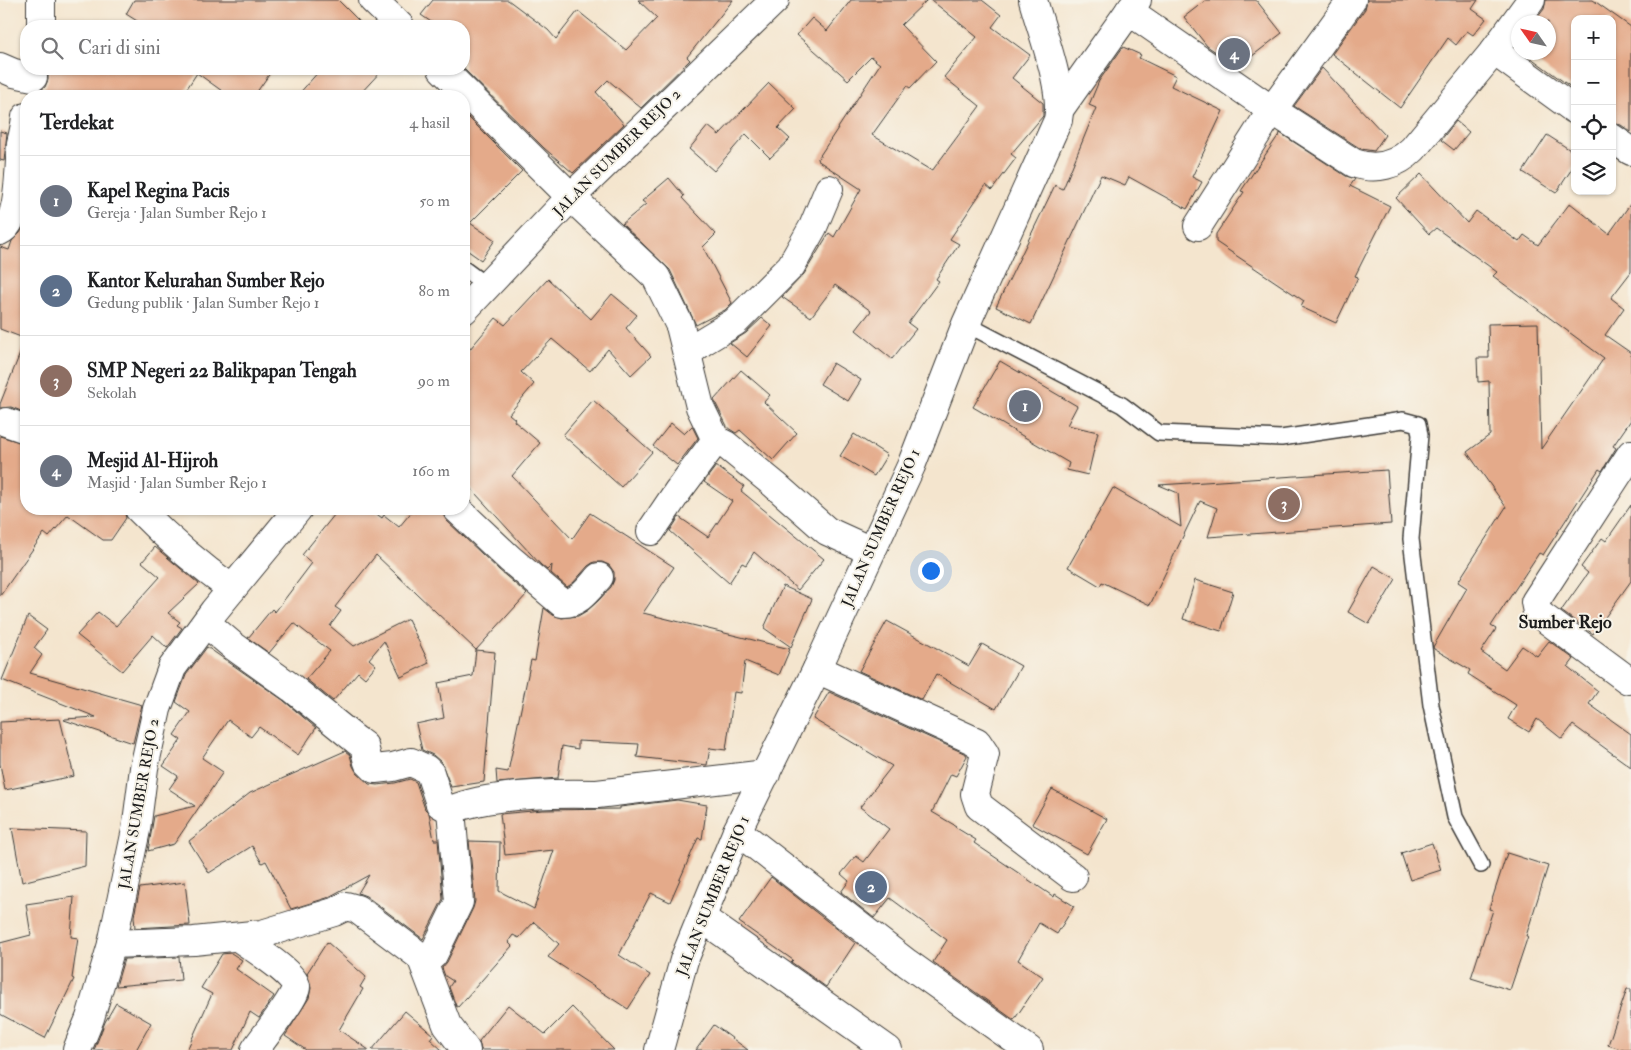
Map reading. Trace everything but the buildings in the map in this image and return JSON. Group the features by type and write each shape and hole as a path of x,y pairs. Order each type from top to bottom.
{"street":[{"path":"41,0 41,20"},
{"path":"373,0 394,20"},
{"name":"JALAN SUMBER REJO 2","path":"470,304 571,197 775,0"},
{"name":"JALAN SUMBER REJO 1","path":"659,1050 684,960 737,831 817,669 911,466 966,324 1054,128 1060,110 1057,84 1033,0"},
{"path":"1198,226 1272,110 1352,0"},
{"path":"1060,110 1133,5 1272,110 1354,163 1365,167 1385,166 1406,156 1413,149 1494,51 1532,0"},
{"path":"1494,51 1571,107"},
{"path":"0,67 33,81"},
{"path":"448,75 463,90"},
{"path":"470,97 571,197 656,277 680,326 700,407 716,440 726,445 775,485 827,531 871,551"},
{"path":"1616,141 1631,151"},
{"path":"0,230 3,230 9,223 15,207 20,154"},
{"path":"687,354 734,322 791,266 813,227 829,189"},
{"path":"651,531 716,440"},
{"path":"1630,680 1543,617 1537,612 1534,602 1631,454"},
{"path":"145,515 171,542 232,589"},
{"name":"JALAN SUMBER REJO 2","path":"77,1050 90,1018 112,944 136,830 144,768 157,709 172,668 232,589 293,515"},
{"path":"463,515 510,559 562,603 569,604 576,601 599,577"},
{"path":"206,623 232,645 292,688 364,746 368,762 373,767 379,769 411,762 426,769 430,773 440,804 451,810"},
{"path":"817,669 977,742 985,754 975,794 979,806 1073,877"},
{"path":"451,810 462,805 501,799 562,794 605,794 766,774"},
{"path":"112,944 194,942 262,934 334,912 346,906 357,909 427,960 433,955 459,902 451,810"},
{"path":"737,831 907,963 1029,1050"},
{"path":"702,918 888,1050"},
{"path":"238,937 289,973 296,984 296,992 255,1050"},
{"path":"421,957 446,1024 466,1050"}],"lane":[{"path":"470,273 487,286"},
{"path":"966,324 1122,405 1159,434 1281,438 1402,420 1418,424 1420,435 1411,539 1431,705 1455,818 1481,864"}],"place":[{"name":"Mesjid Al-Hijroh","path":"1234,54"},
{"name":"Kapel Regina Pacis","path":"1025,406"},
{"name":"SMP Negeri 22 Balikpapan Tengah","path":"1284,504"},
{"name":"Kantor Kelurahan Sumber Rejo","path":"871,887"}],"district":[{"name":"Sumber Rejo","path":"1565,622"}]}
